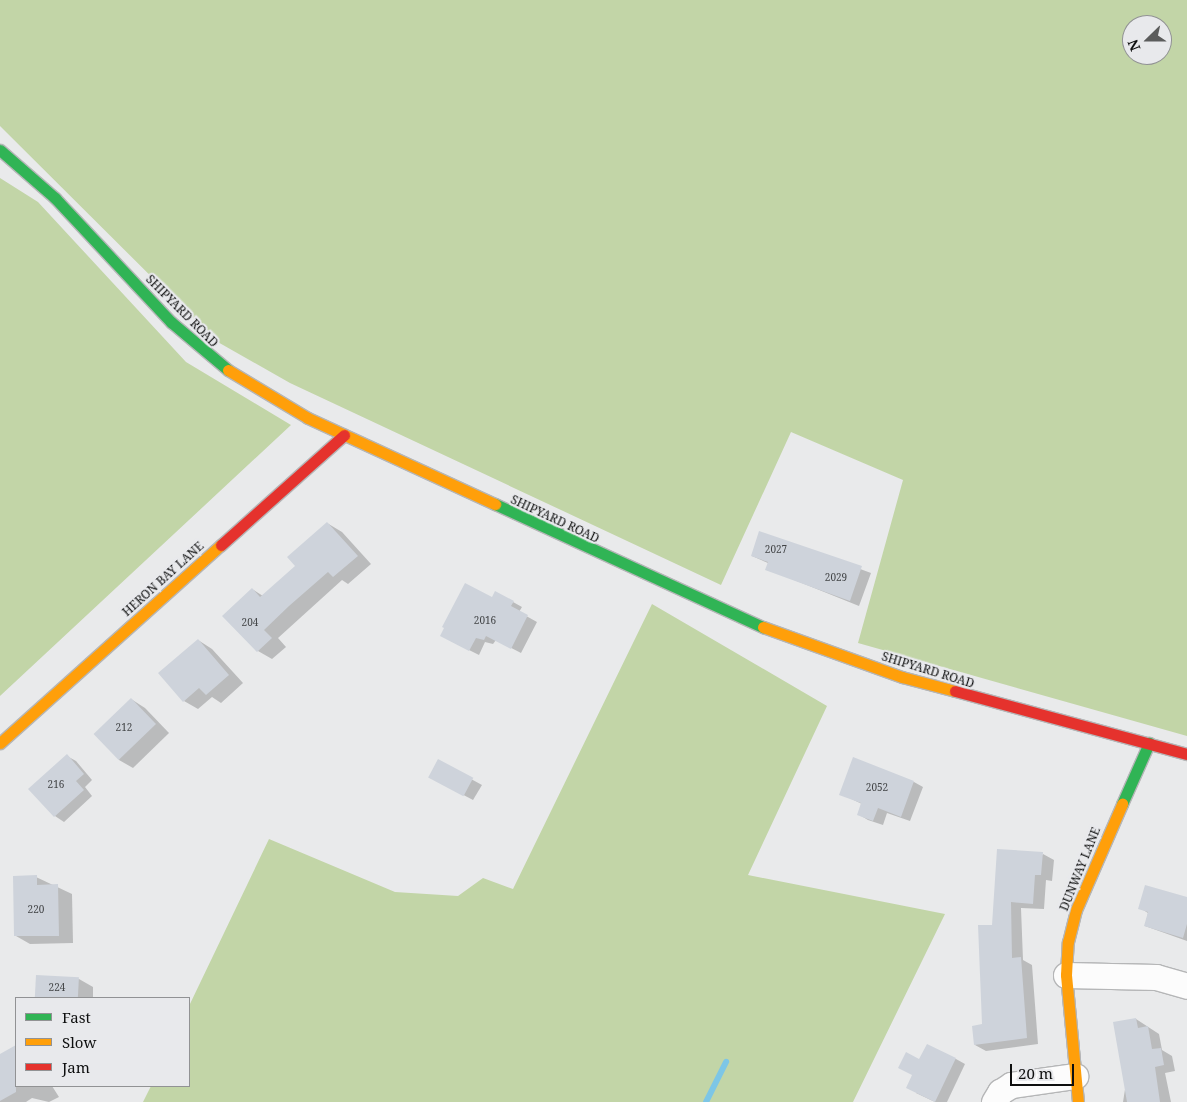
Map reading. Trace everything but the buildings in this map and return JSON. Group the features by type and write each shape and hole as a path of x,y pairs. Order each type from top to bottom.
{"street":[{"name":"SHIPYARD ROAD","path":"0,150 55,198 170,322 209,357 251,388 344,435 747,621 902,677 1187,754"},
{"name":"HERON BAY LANE","path":"0,743 344,435"},
{"name":"DUNWAY LANE","path":"1078,1102 1066,975 1068,942 1076,910 1149,743"},
{"path":"1066,975 1156,977 1187,986"},
{"path":"994,1102 1000,1092 1011,1085 1075,1076"}],"green space":[{"path":"0,0 1187,0 1187,736 858,643 903,480 791,432 721,585 290,383 216,341 0,126"},
{"path":"0,178 38,202 186,362 291,425 0,696"},
{"path":"652,604 827,706 748,875 945,914 853,1102 143,1102 150,1087 190,1087 190,1004 269,839 395,892 458,896 483,878 513,889"}],"waterway":[{"path":"706,1102 726,1062"}],"traffic: fast":[{"path":"0,150 55,198 171,322 228,370"},
{"path":"495,504 763,627"},
{"path":"1122,804 1149,743"}],"traffic: slow":[{"path":"228,370 308,418 495,504"},
{"path":"0,743 221,545"},
{"path":"763,627 902,677 955,691"},
{"path":"1078,1102 1066,975 1068,942 1076,910 1122,804"}],"traffic: jam":[{"path":"221,545 344,435"},
{"path":"955,691 1187,754"}]}
